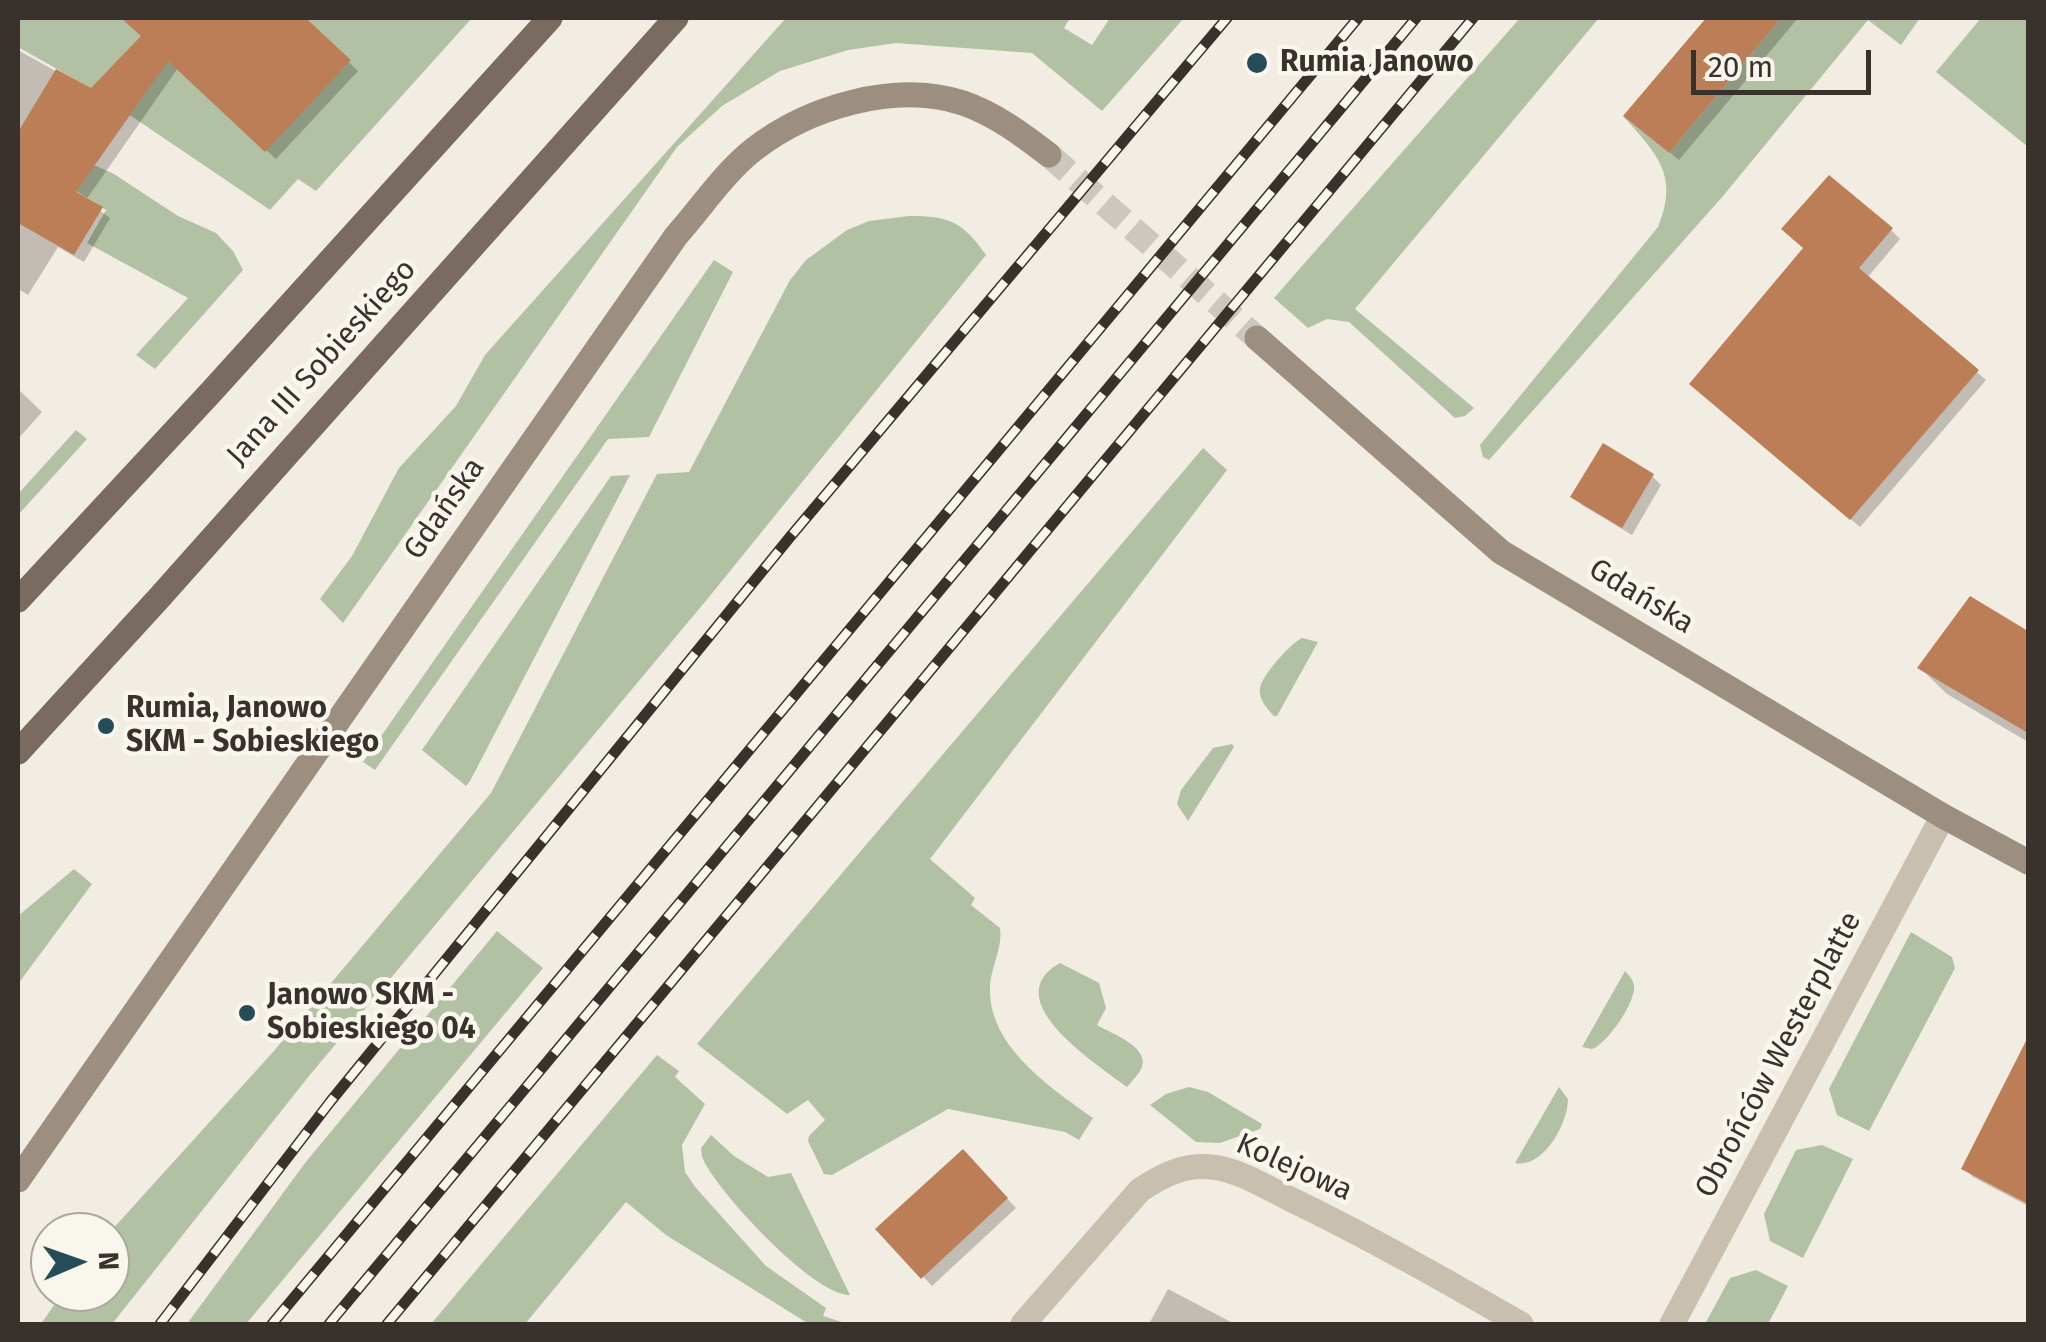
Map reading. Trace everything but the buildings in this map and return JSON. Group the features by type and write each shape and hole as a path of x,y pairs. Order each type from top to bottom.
{"main road":[{"name":"Jana III Sobieskiego","path":"18,600 550,18"},
{"name":"Jana III Sobieskiego","path":"18,752 676,18"},
{"name":"Gdańska","path":"18,1180 676,236 750,152 806,117 858,102 911,96 961,102 1020,133 1049,154"},
{"name":"Gdańska","path":"1257,338 1501,552 1943,816 2028,862"}],"street":[{"name":"Obrońców Westerplatte","path":"1672,1324 1943,816"},
{"name":"Kolejowa","path":"1024,1324 1140,1190 1164,1174 1192,1166 1216,1167 1248,1179 1338,1222 1522,1324"}],"green space":[{"path":"18,18 286,18 261,43 351,60 306,18 472,18 316,191 298,179 270,210 87,86 18,47"},
{"path":"786,18 1070,18 1064,28 1092,45 1110,18 1184,18 1102,111 1032,53 896,43 848,50 780,71 722,106 677,147 343,623 320,599 352,556 399,468 456,406 485,355"},
{"path":"1520,18 1599,18 1355,309 1474,408 1455,418 1349,322 1327,319 1308,328 1274,298"},
{"path":"1781,18 1920,18 1901,45 1868,20 1723,196 1489,460 1483,457 1480,445 1658,227 1666,193 1661,166 1623,116 1669,153"},
{"path":"1981,18 2028,18 2028,147 1936,72"},
{"path":"92,164 178,216 216,233 233,251 243,270 155,369 136,355 188,298 87,243 106,210 76,191"},
{"path":"909,216 945,219 962,228 986,255 709,597 309,1076 130,1301 128,1212 273,1052 491,793 657,474 689,472 790,280 806,260 847,230 869,221"},
{"path":"714,260 733,272 649,437 608,439 375,770 363,762"},
{"path":"76,430 87,439 18,515 18,494"},
{"path":"1203,448 1227,470 930,859 975,898 971,905 1000,928 990,989 992,1010 1011,1047 1042,1079 1093,1118 1079,1140 1065,1132 948,1109 832,1175 824,1174 808,1141 825,1120 808,1100 787,1114 697,1044"},
{"path":"630,475 466,786 422,750 611,476"},
{"path":"1302,638 1318,642 1274,716 1262,699 1262,682"},
{"path":"1232,744 1234,747 1188,821 1177,804 1181,790 1213,748"},
{"path":"74,869 92,884 18,984 18,916"},
{"path":"497,931 543,968 246,1324 187,1324 305,1163"},
{"path":"1911,932 1952,957 1955,968 1869,1131 1837,1115 1829,1089"},
{"path":"1060,963 1099,983 1106,1008 1097,1025 1140,1053 1142,1067 1127,1087 1077,1048 1045,1013 1039,995 1043,978"},
{"path":"1625,971 1634,986 1626,1012 1598,1046 1582,1047"},
{"path":"657,1055 679,1071 675,1077 705,1104 682,1145 685,1172 696,1188 766,1266 826,1308 823,1316 848,1324 809,1324 666,1235 626,1202 525,1324 431,1324"},
{"path":"1189,1087 1208,1092 1262,1124 1260,1129 1220,1143 1196,1142 1150,1105 1166,1094"},
{"path":"1559,1087 1568,1099 1559,1132 1535,1159 1515,1163"},
{"path":"711,1135 734,1156 768,1177 791,1173 850,1295 814,1279 745,1216 702,1157 701,1148"},
{"path":"1822,1145 1853,1159 1803,1258 1770,1241 1764,1214 1796,1150"},
{"path":"1756,1270 1788,1286 1768,1324 1705,1324 1730,1278"},
{"path":"49,1312 122,1312 112,1324 41,1324"}],"tunnel":[{"path":"1049,155 1257,338"}],"railway":[{"path":"160,1324 330,1102 790,537 1227,18"},
{"path":"272,1324 1358,18"},
{"path":"329,1324 1416,18"},
{"path":"387,1324 1473,18"}],"place":[{"name":"Rumia Janowo","path":"1257,63"},
{"name":"Rumia, Janowo SKM - Sobieskiego","path":"106,726"},
{"name":"Janowo SKM - Sobieskiego 04","path":"247,1013"}]}
